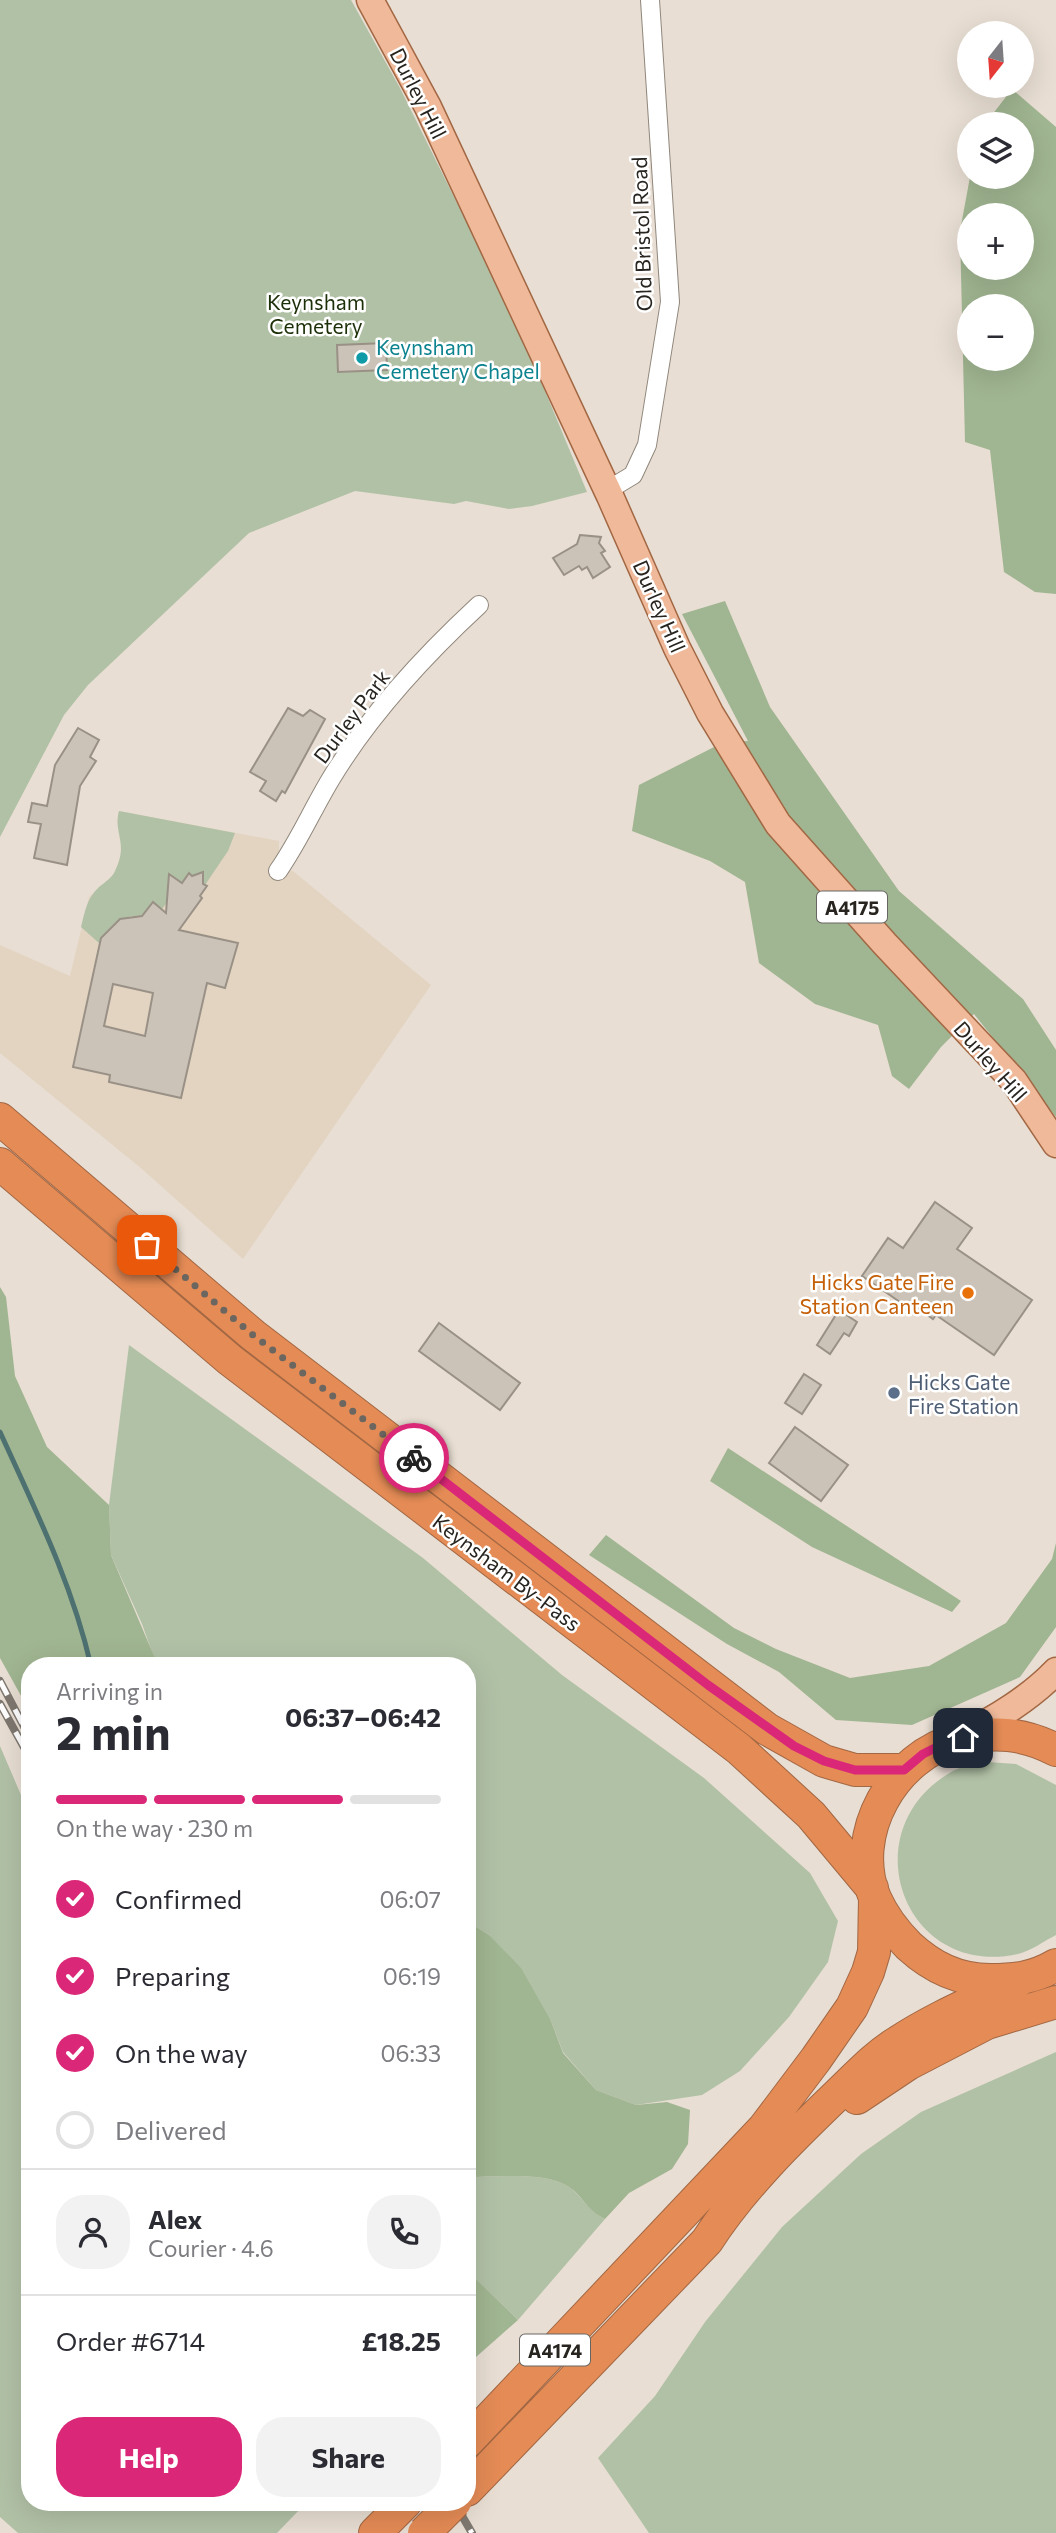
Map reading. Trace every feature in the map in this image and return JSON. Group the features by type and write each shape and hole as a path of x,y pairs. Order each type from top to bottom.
{"highway":[{"name":"Keynsham By-Pass","path":"0,1119 253,1335 767,1729 794,1746 855,1770 904,1770"},
{"name":"Keynsham By-Pass","path":"0,1164 230,1360 739,1749 811,1815 873,1893 888,1922 924,1959 942,1970 965,1978 1021,1979"},
{"path":"873,1893 869,1844 874,1819 893,1783 923,1754 945,1743 982,1733 1009,1734 1042,1743 1056,1751"},
{"name":"A4174","path":"476,2433 764,2128 816,2059 852,2007 868,1972 874,1952 873,1893"},
{"path":"1021,1979 1056,1965"},
{"name":"A4174","path":"476,2481 707,2241 721,2220 812,2119 880,2055 925,2025 1021,1979"},
{"path":"721,2220 825,2123 898,2069 987,2022 1056,2002"},
{"path":"378,2530 396,2511"},
{"path":"424,2533 446,2511"}],"main road":[{"name":"Durley Hill","path":"370,0 428,107 699,691 778,824 885,944 1014,1081 1056,1144"},
{"path":"945,1743 982,1726 1033,1691 1056,1671"}],"street":[{"name":"Old Bristol Road","path":"608,490 633,475 647,445 670,302 650,0"},
{"name":"Durley Park","path":"278,871 332,777 368,726 454,628 479,605"}],"shaded area":[{"path":"119,811 279,841 279,870 293,871 431,985 243,1259 142,1169 0,1053 0,945 70,976 89,897 115,874 122,851 123,844 117,821"}],"green space":[{"name":"Keynsham Cemetery","path":"0,0 351,0 400,88 518,326 587,492 509,509 466,501 454,504 355,491 249,533 88,685 64,715 0,837"},
{"path":"1005,98 1022,98 1056,127 1056,594 1035,592 1004,572 990,450 965,442 963,371 1034,371 1034,294 961,294 961,280 1034,280 1034,203 965,203 968,189 1034,189 1034,112 994,112"},
{"path":"725,601 770,707 899,891 1023,999 1056,1050 1056,1117 974,1014 941,1047 909,1089 892,1076 878,1025 815,1004 759,963 745,882 710,861 632,831 639,785 724,742 748,741 682,614"},
{"path":"119,811 235,833 228,851 205,885 189,873 162,909 152,902 142,916 122,919 111,927 100,944 81,927 92,896 112,876 119,861"},
{"path":"0,1287 6,1297 15,1376 47,1447 109,1505 111,1555 154,1657 21,1657 21,1696 0,1658"},
{"path":"129,1345 423,1558 562,1675 704,1778 810,1873 838,1921 828,1962 789,2017 740,2071 702,2095 636,2105 596,2090 563,2052 551,2021 489,1935 476,1927 476,1657 154,1657 111,1555 109,1505"},
{"path":"728,1448 961,1601 952,1612 812,1547 710,1481"},
{"path":"606,1535 734,1628 776,1649 850,1678 929,1666 1006,1623 1052,1559 1056,1543 1056,1627 1020,1677 912,1725 836,1720 779,1672 727,1644 589,1555"},
{"path":"0,1746 21,1795 21,2511 298,2511 277,2533 18,2533 0,2517"},
{"path":"987,1762 1016,1764 1056,1785 1056,1935 1018,1954 978,1956 945,1944 920,1923 904,1895 898,1862 903,1829 920,1798 951,1772"},
{"path":"476,1927 489,1935 521,1968 551,2021 563,2053 596,2090 636,2105 667,2102 690,2110 688,2144 672,2169 629,2193 605,2219 569,2187 547,2179 520,2176 476,2177"},
{"path":"1056,2052 1056,2533 649,2533 598,2458 655,2396 705,2322 782,2227 861,2154 921,2112"},
{"path":"520,2176 559,2182 574,2191 593,2211 605,2219 518,2320 476,2279 476,2177"},
{"path":"476,2279 518,2320 476,2357"}],"building":[{"name":"Keynsham Cemetery Chapel","path":"386,343 387,370 338,372 337,345"},
{"path":"580,535 601,537 599,543 605,551 601,553 610,567 593,578 587,567 582,570 579,566 564,575 553,558 577,544"},
{"path":"288,708 303,716 310,710 325,719 285,793 282,791 276,801 260,791 266,781 250,772"},
{"path":"78,728 99,740 90,757 96,761 80,786 67,865 34,858 41,824 28,822 32,803 47,806 55,765"},
{"path":"203,872 203,884 207,886 200,896 202,898 179,930 238,943 225,988 207,983 181,1098 109,1082 110,1075 73,1067 101,938 120,919 142,916 153,902 166,913 169,874 182,883 189,873 192,876","holes":["113,984 153,993 145,1036 104,1026"]},
{"path":"935,1202 972,1228 957,1249 1032,1300 994,1355 936,1315 933,1319 919,1309 916,1313 862,1276 888,1238 903,1248"},
{"path":"839,1310 857,1322 849,1336 844,1333 830,1354 817,1345"},
{"path":"439,1323 520,1383 500,1410 419,1351"},
{"path":"804,1374 821,1385 802,1414 785,1403"},
{"path":"795,1427 848,1465 821,1501 769,1463"}],"waterway":[{"path":"0,1432 63,1576 89,1657"}],"railway":[{"path":"0,1681 21,1721"},
{"path":"0,1704 21,1742"},
{"path":"459,2511 472,2533"}],"way so far":[{"path":"147,1245 253,1335 414,1458"}],"place":[{"name":"Keynsham Cemetery Chapel","path":"362,358"},
{"name":"Hicks Gate Fire Station Canteen","path":"968,1293"},
{"name":"Hicks Gate Fire Station","path":"894,1393"}],"route":[{"path":"414,1458 708,1685 794,1746 824,1761 855,1770 904,1770 923,1754 963,1738"}]}
